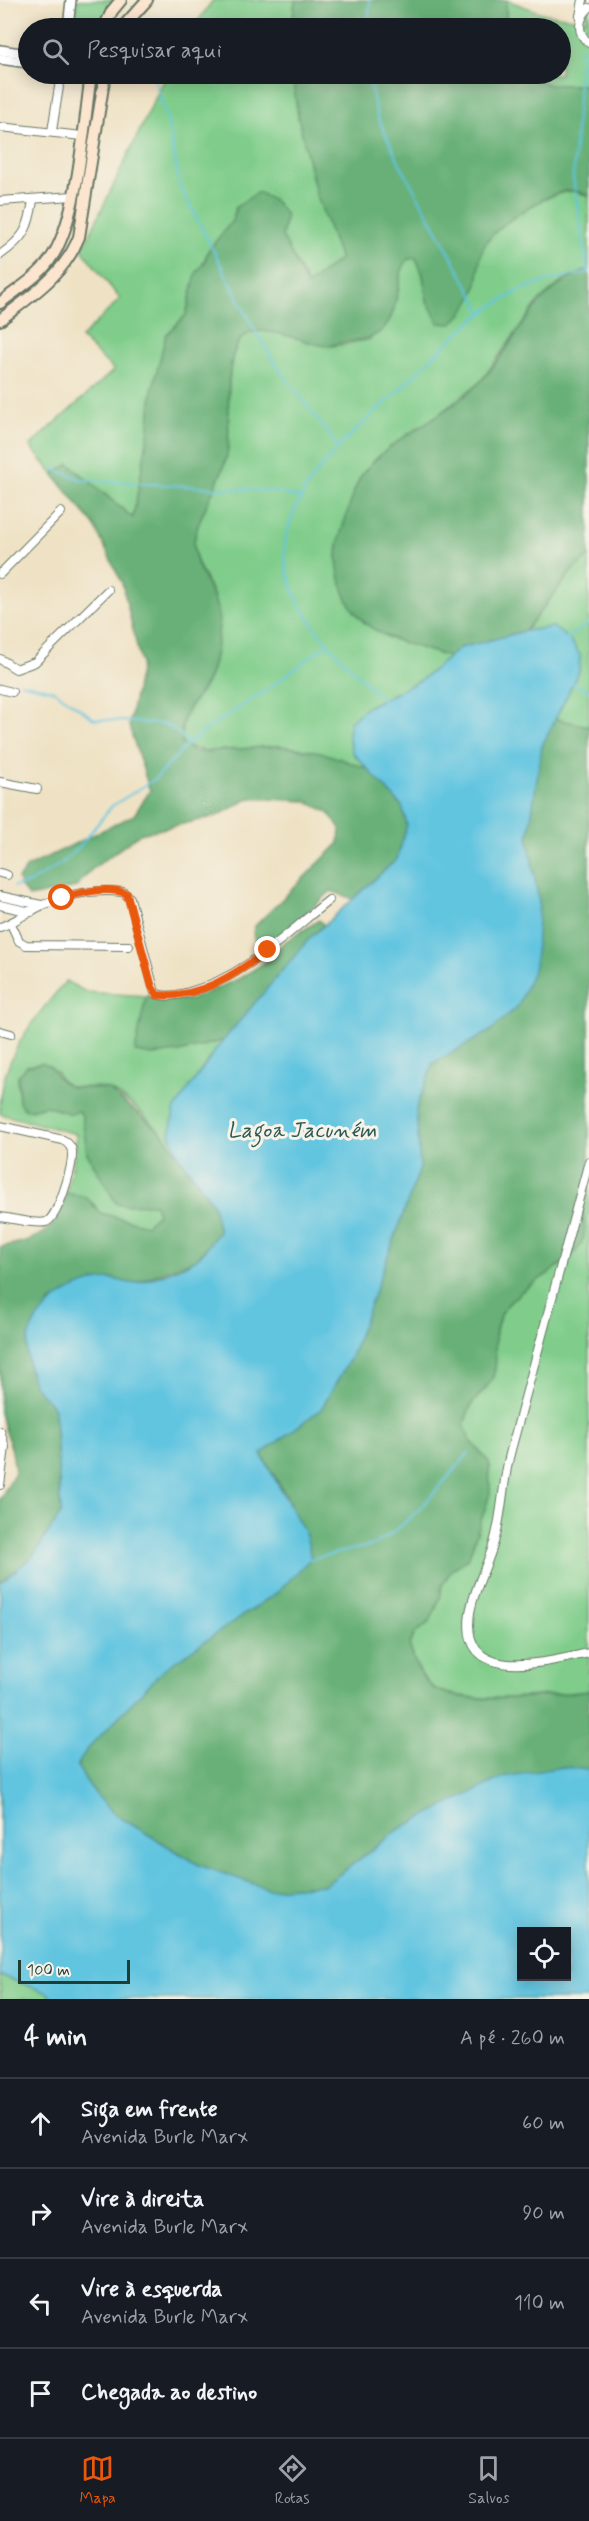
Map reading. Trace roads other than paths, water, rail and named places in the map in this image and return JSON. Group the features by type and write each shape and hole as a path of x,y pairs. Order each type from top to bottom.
{"main road":[{"path":"109,18 121,0"},
{"path":"131,18 147,0"},
{"path":"0,303 49,262 62,236 73,196 90,84"},
{"path":"0,320 51,280 71,258 79,237 103,84"}],"street":[{"path":"69,18 71,0"},
{"path":"583,0 579,23 580,32 589,43"},
{"path":"579,23 589,8"},
{"path":"0,50 18,53"},
{"path":"0,59 18,62"},
{"path":"52,131 59,84"},
{"path":"0,126 82,136"},
{"path":"0,201 73,196"},
{"path":"0,255 17,243 27,230 33,200"},
{"path":"0,574 61,512"},
{"path":"0,659 15,669 35,662 108,590"},
{"path":"0,689 12,692"},
{"path":"0,782 37,789"},
{"path":"0,927 11,924 41,905 89,892 114,891 127,894 155,993 174,996 226,980 250,964 329,900"},
{"path":"0,896 41,905"},
{"path":"0,904 31,912"},
{"path":"11,924 19,940 26,945 129,946"},
{"path":"0,1031 11,1034"},
{"path":"0,1126 63,1140 68,1143 72,1155 58,1210 51,1219 41,1224 0,1217"},
{"path":"589,1161 508,1458 496,1534 470,1612 469,1630 474,1644 484,1657 498,1664 533,1664 589,1653"},
{"path":"0,1431 4,1447 0,1485"}],"water":[{"name":"Lagoa Jacuném","path":"553,627 570,640 580,655 579,671 542,746 528,839 539,902 535,966 518,1006 489,1032 433,1063 416,1109 420,1168 351,1357 321,1409 261,1454 306,1535 311,1558 279,1591 164,1669 85,1752 77,1766 91,1789 114,1814 199,1865 268,1889 325,1885 401,1828 503,1777 562,1767 589,1769 589,1999 52,1999 48,1993 0,1975 0,1583 33,1556 61,1513 55,1412 33,1383 27,1356 28,1340 33,1326 42,1313 66,1293 94,1281 112,1279 136,1283 169,1272 199,1257 219,1232 213,1204 178,1155 170,1134 174,1110 216,1049 309,939 397,859 407,825 402,806 352,752 348,735 350,722 367,707 421,680 460,648 525,631"}],"waterway":[{"path":"369,18 370,0"},
{"path":"581,48 573,178 588,272"},
{"path":"156,84 167,118 180,186 253,327 275,363 339,448"},
{"path":"370,84 377,116 401,166 483,313"},
{"path":"382,699 338,654 311,622 291,585 286,565 285,544 290,523 299,502 318,471 339,447 438,351 482,313 523,289 589,272"},
{"path":"54,469 83,480 272,491 301,498"},
{"path":"565,639 589,624"},
{"path":"14,887 29,883 62,863 79,847 112,806 155,779 184,748 207,729 268,689 327,644"},
{"path":"571,682 589,691"},
{"path":"21,683 55,691 94,719 163,724 175,730 189,744"},
{"path":"310,1559 373,1545 387,1537 425,1503 469,1453"}]}
